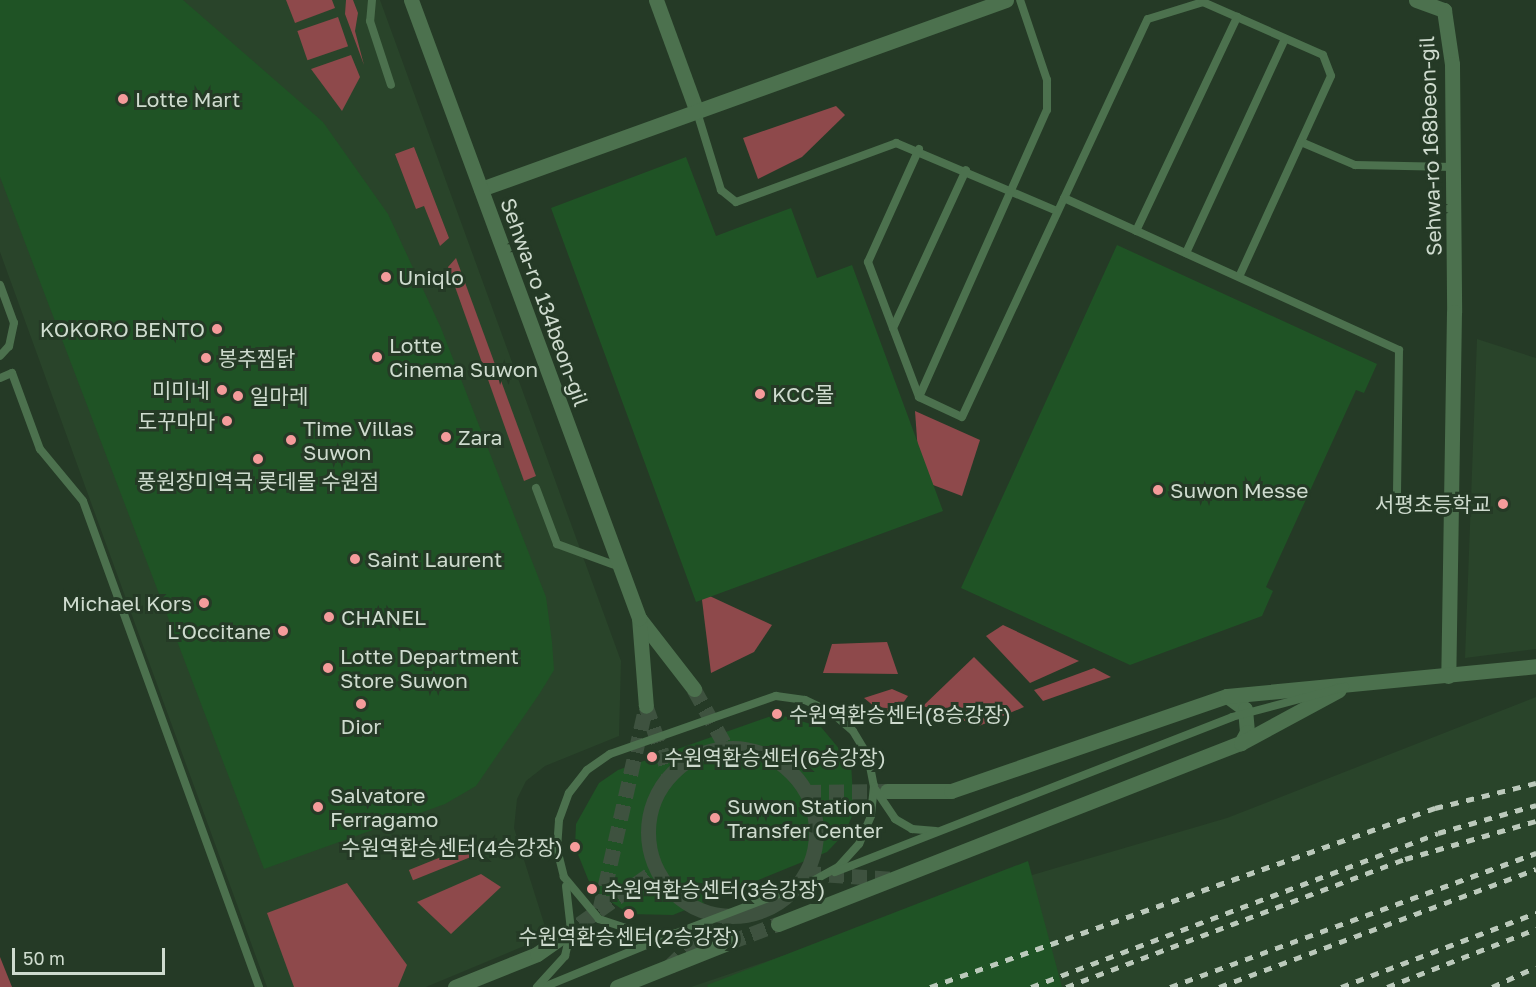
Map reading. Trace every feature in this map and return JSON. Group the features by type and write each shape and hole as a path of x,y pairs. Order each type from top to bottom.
{"street":[{"name":"Sehwa-ro 134beon-gil","path":"411,0 639,618"},
{"path":"656,0 697,112"},
{"path":"482,189 1005,0"},
{"name":"Sehwa-ro 168beon-gil","path":"1416,0 1444,10 1452,64 1454,312 1448,676"},
{"path":"639,618 694,689"},
{"path":"639,618 646,706"},
{"path":"881,789 951,791 1227,696 1345,687 1536,666"},
{"path":"778,924 1241,743 1345,687"},
{"path":"1227,696 1245,709 1247,732 1241,743"},
{"path":"455,987 537,954 561,937"},
{"path":"617,987 730,942"}],"lane":[{"path":"372,0 370,21 392,85"},
{"path":"919,397 1013,192 1047,110 1047,80 1020,0"},
{"path":"919,149 868,262 919,397 962,417 1148,19 1203,2 1323,55 1331,76 1239,277"},
{"path":"1136,231 1237,17"},
{"path":"1186,253 1285,39"},
{"path":"697,112 721,190 736,202 896,143 919,149 1057,211"},
{"path":"1301,142 1355,165 1454,166"},
{"path":"893,328 966,170"},
{"path":"1064,198 1399,350 1397,496"},
{"path":"0,285 14,323 9,346 0,356"},
{"path":"0,378 12,373 40,449 83,501 259,987"},
{"path":"536,488 557,544 620,567"},
{"path":"544,987 1232,717 1345,687"},
{"path":"537,987 565,956 571,930 564,877 557,849 559,820 587,770 610,754 749,701 776,696 805,700 831,712 853,731 868,756 895,819 912,829 942,830"},
{"path":"813,881 838,867 859,844 881,789"},
{"path":"564,877 598,920 650,936 677,933"}],"shaded area":[{"path":"0,0 380,0 621,661 619,736 545,766 526,781 517,799 514,828 548,936 426,987 267,987 0,252"},
{"path":"286,0 332,0 335,8 295,23"},
{"path":"346,0 353,0 358,13 355,31 364,65 345,14"},
{"path":"338,17 348,46 307,60 297,31"},
{"path":"351,55 360,77 342,111 311,69"},
{"path":"836,106 845,115 802,157 758,179 743,138"},
{"path":"414,147 449,238 440,246 424,206 416,209 395,154"},
{"path":"456,258 536,476 524,481 448,267"},
{"name":"서평초등학교","path":"1477,339 1536,358 1536,649 1465,658"},
{"path":"915,411 980,440 962,496 920,480"},
{"path":"701,592 772,625 754,652 711,673"},
{"path":"1003,625 1079,661 1030,683 986,636"},
{"path":"887,642 898,674 823,673 832,644"},
{"path":"974,657 1024,707 979,726 923,706"},
{"path":"1094,668 1111,677 1043,701 1034,690"},
{"path":"892,689 908,696 891,720 864,698"},
{"path":"1536,697 1536,987 691,987 950,899 1227,818"},
{"path":"471,845 475,855 413,880 409,870"},
{"path":"481,874 501,887 451,934 417,902"},
{"path":"347,883 407,965 398,987 294,987 267,913"},
{"path":"0,957 12,987 0,987"}],"building":[{"path":"0,0 183,0 323,122 388,214 441,328 546,597 552,642 554,670 540,693 476,786 445,804 264,869 0,177"},
{"name":"KCC몰","path":"686,157 716,236 791,208 817,278 852,265 943,511 696,602 551,208"},
{"name":"Suwon Messe","path":"1117,245 1377,364 1364,393 1356,390 1266,587 1273,591 1262,616 1130,665 961,588"},
{"name":"Suwon Station Transfer Center","path":"777,714 821,727 851,763 854,812 844,834 827,852 673,915 629,914 592,889 575,847 576,824 599,783 618,770"},
{"path":"1028,861 1062,987 708,987 707,985"}],"tunnel":[{"path":"694,689 727,748"},
{"path":"646,706 670,776"},
{"path":"600,909 646,706"},
{"path":"732,748 764,755 779,762 791,773 802,785 809,800 816,832 809,864 802,879 791,891 779,902 764,909 732,916 700,909 685,902 673,891 662,879 655,864 648,832 655,800 662,785 673,773 685,762 700,755 732,748"},
{"path":"806,792 887,791"},
{"path":"561,937 657,869"},
{"path":"806,873 894,879"},
{"path":"669,967 722,916"},
{"path":"730,942 778,924"}],"railway":[{"path":"930,987 1435,808 1536,783"},
{"path":"1031,987 1438,833 1536,805"},
{"path":"1066,987 1405,859 1536,821"},
{"path":"1170,987 1536,853"},
{"path":"1219,987 1536,869"},
{"path":"1341,987 1536,913"},
{"path":"1387,987 1536,929"},
{"path":"1492,987 1536,967"}],"place":[{"name":"Lotte Mart","path":"123,99"},
{"name":"Uniqlo","path":"386,277"},
{"name":"KOKORO BENTO","path":"217,329"},
{"name":"Lotte Cinema Suwon","path":"377,357"},
{"name":"봉추찜닭","path":"206,358"},
{"name":"미미네","path":"222,390"},
{"name":"KCC몰","path":"760,394"},
{"name":"일마레","path":"238,396"},
{"name":"도꾸마마","path":"227,421"},
{"name":"Zara","path":"446,437"},
{"name":"Time Villas Suwon","path":"291,440"},
{"name":"풍원장미역국 롯데몰 수원점","path":"258,459"},
{"name":"Suwon Messe","path":"1158,490"},
{"name":"서평초등학교","path":"1503,504"},
{"name":"Saint Laurent","path":"355,559"},
{"name":"Michael Kors","path":"204,603"},
{"name":"CHANEL","path":"329,617"},
{"name":"L'Occitane","path":"283,631"},
{"name":"Lotte Department Store Suwon","path":"328,668"},
{"name":"Dior","path":"361,704"},
{"name":"수원역환승센터(8승강장)","path":"777,714"},
{"name":"수원역환승센터(6승강장)","path":"652,757"},
{"name":"Salvatore Ferragamo","path":"318,807"},
{"name":"Suwon Station Transfer Center","path":"715,818"},
{"name":"수원역환승센터(4승강장)","path":"575,847"},
{"name":"수원역환승센터(3승강장)","path":"592,889"},
{"name":"수원역환승센터(2승강장)","path":"629,914"}]}
